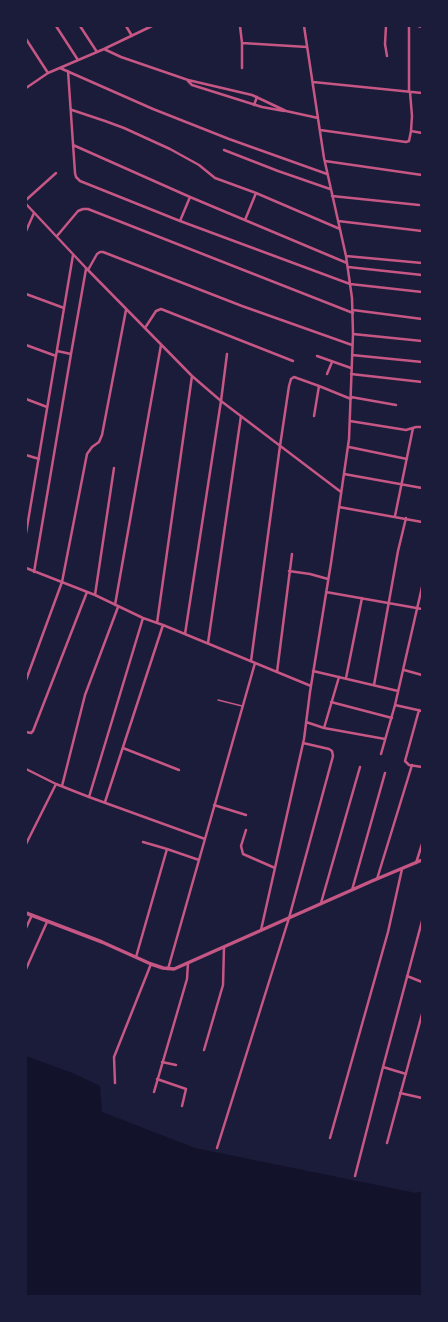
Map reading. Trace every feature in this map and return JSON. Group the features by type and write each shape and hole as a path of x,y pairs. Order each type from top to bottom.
{"street":[{"path":"56,26 78,60"},
{"path":"80,26 97,52"},
{"path":"126,26 132,36"},
{"path":"26,88 48,73 152,26"},
{"path":"240,26 242,68"},
{"path":"261,930 303,743 349,447 353,312 348,267 325,160 304,26"},
{"path":"386,26 385,44 387,56"},
{"path":"320,130 406,142 409,141 412,116 409,26"},
{"path":"418,26 422,27"},
{"path":"26,39 48,73"},
{"path":"242,43 307,47"},
{"path":"104,49 121,57 188,80 257,96 286,111"},
{"path":"60,68 153,109 222,137 328,174"},
{"path":"68,72 76,173 78,179 180,221 350,284 422,292"},
{"path":"188,80 192,85 254,105 318,118"},
{"path":"313,82 422,93"},
{"path":"254,105 257,96"},
{"path":"72,110 124,128 170,149 199,165 215,178 256,193 340,229"},
{"path":"411,131 422,133"},
{"path":"74,145 190,197 347,263"},
{"path":"224,150 278,171 331,189"},
{"path":"325,160 422,174"},
{"path":"26,200 56,173"},
{"path":"245,220 256,193"},
{"path":"332,196 419,205"},
{"path":"180,221 190,197"},
{"path":"26,204 126,310 192,376 221,401 341,493"},
{"path":"57,237 78,211 88,209 353,312 422,319"},
{"path":"26,231 34,213"},
{"path":"338,221 422,231"},
{"path":"34,572 87,269 97,254 103,252 242,306 353,345"},
{"path":"26,533 73,254"},
{"path":"346,256 422,263"},
{"path":"348,267 422,275"},
{"path":"26,294 64,308"},
{"path":"145,328 156,311 161,309 293,361"},
{"path":"26,680 62,582 87,454 92,447 99,442 102,435 126,310"},
{"path":"353,334 422,341"},
{"path":"26,345 56,356"},
{"path":"62,786 86,695 116,606 161,345"},
{"path":"57,351 71,354"},
{"path":"185,634 227,354"},
{"path":"352,355 422,362"},
{"path":"317,356 351,368"},
{"path":"327,374 332,362"},
{"path":"351,374 422,382"},
{"path":"157,623 192,376"},
{"path":"251,661 280,446 289,386 292,379 294,377 351,398 396,405"},
{"path":"314,416 319,386"},
{"path":"26,399 47,407"},
{"path":"208,643 241,416"},
{"path":"350,421 406,430 422,427"},
{"path":"395,516 413,428"},
{"path":"349,447 407,459"},
{"path":"26,455 38,459"},
{"path":"95,595 114,468"},
{"path":"344,474 422,488"},
{"path":"339,506 422,522"},
{"path":"26,510 30,511"},
{"path":"374,685 388,603 406,518"},
{"path":"277,672 292,554"},
{"path":"26,568 95,595 144,618 163,624 311,686"},
{"path":"289,571 310,574 328,579"},
{"path":"381,754 404,670 422,587"},
{"path":"26,732 31,733 33,731 87,592"},
{"path":"326,592 422,609"},
{"path":"346,678 362,598"},
{"path":"89,797 144,618"},
{"path":"105,802 163,624"},
{"path":"168,969 255,663"},
{"path":"404,670 422,676"},
{"path":"313,671 398,691"},
{"path":"324,728 339,676"},
{"path":"332,702 392,718"},
{"path":"395,705 420,711 405,758 406,763 422,767"},
{"path":"306,722 324,728 385,739"},
{"path":"217,1148 289,918 333,756 332,751 329,749 303,743"},
{"path":"123,748 178,770"},
{"path":"376,879 412,765"},
{"path":"321,903 360,767"},
{"path":"26,769 56,784 89,797 204,839"},
{"path":"352,890 385,773"},
{"path":"26,844 56,784"},
{"path":"214,805 246,815"},
{"path":"246,830 241,846 243,854 275,868"},
{"path":"143,842 167,848 198,860"},
{"path":"416,863 422,844"},
{"path":"136,957 167,848"},
{"path":"26,913 102,942 151,964 168,969 177,968 321,903 422,860"},
{"path":"330,1138 388,932 402,869"},
{"path":"26,928 32,915"},
{"path":"355,1176 422,921"},
{"path":"26,969 47,922"},
{"path":"204,1050 214,1020 223,984 224,947"},
{"path":"154,1092 187,978 188,962"},
{"path":"115,1083 114,1057 151,964"},
{"path":"407,976 422,982"},
{"path":"387,1143 422,1014"},
{"path":"162,1062 176,1064"},
{"path":"383,1067 406,1074"},
{"path":"157,1079 186,1089 182,1106"},
{"path":"400,1093 422,1098"}],"lane":[{"path":"218,700 242,706"}],"shaded area":[{"path":"26,1056 75,1074 100,1086 102,1112 195,1148 416,1193 422,1191 422,1296 26,1296"}]}
